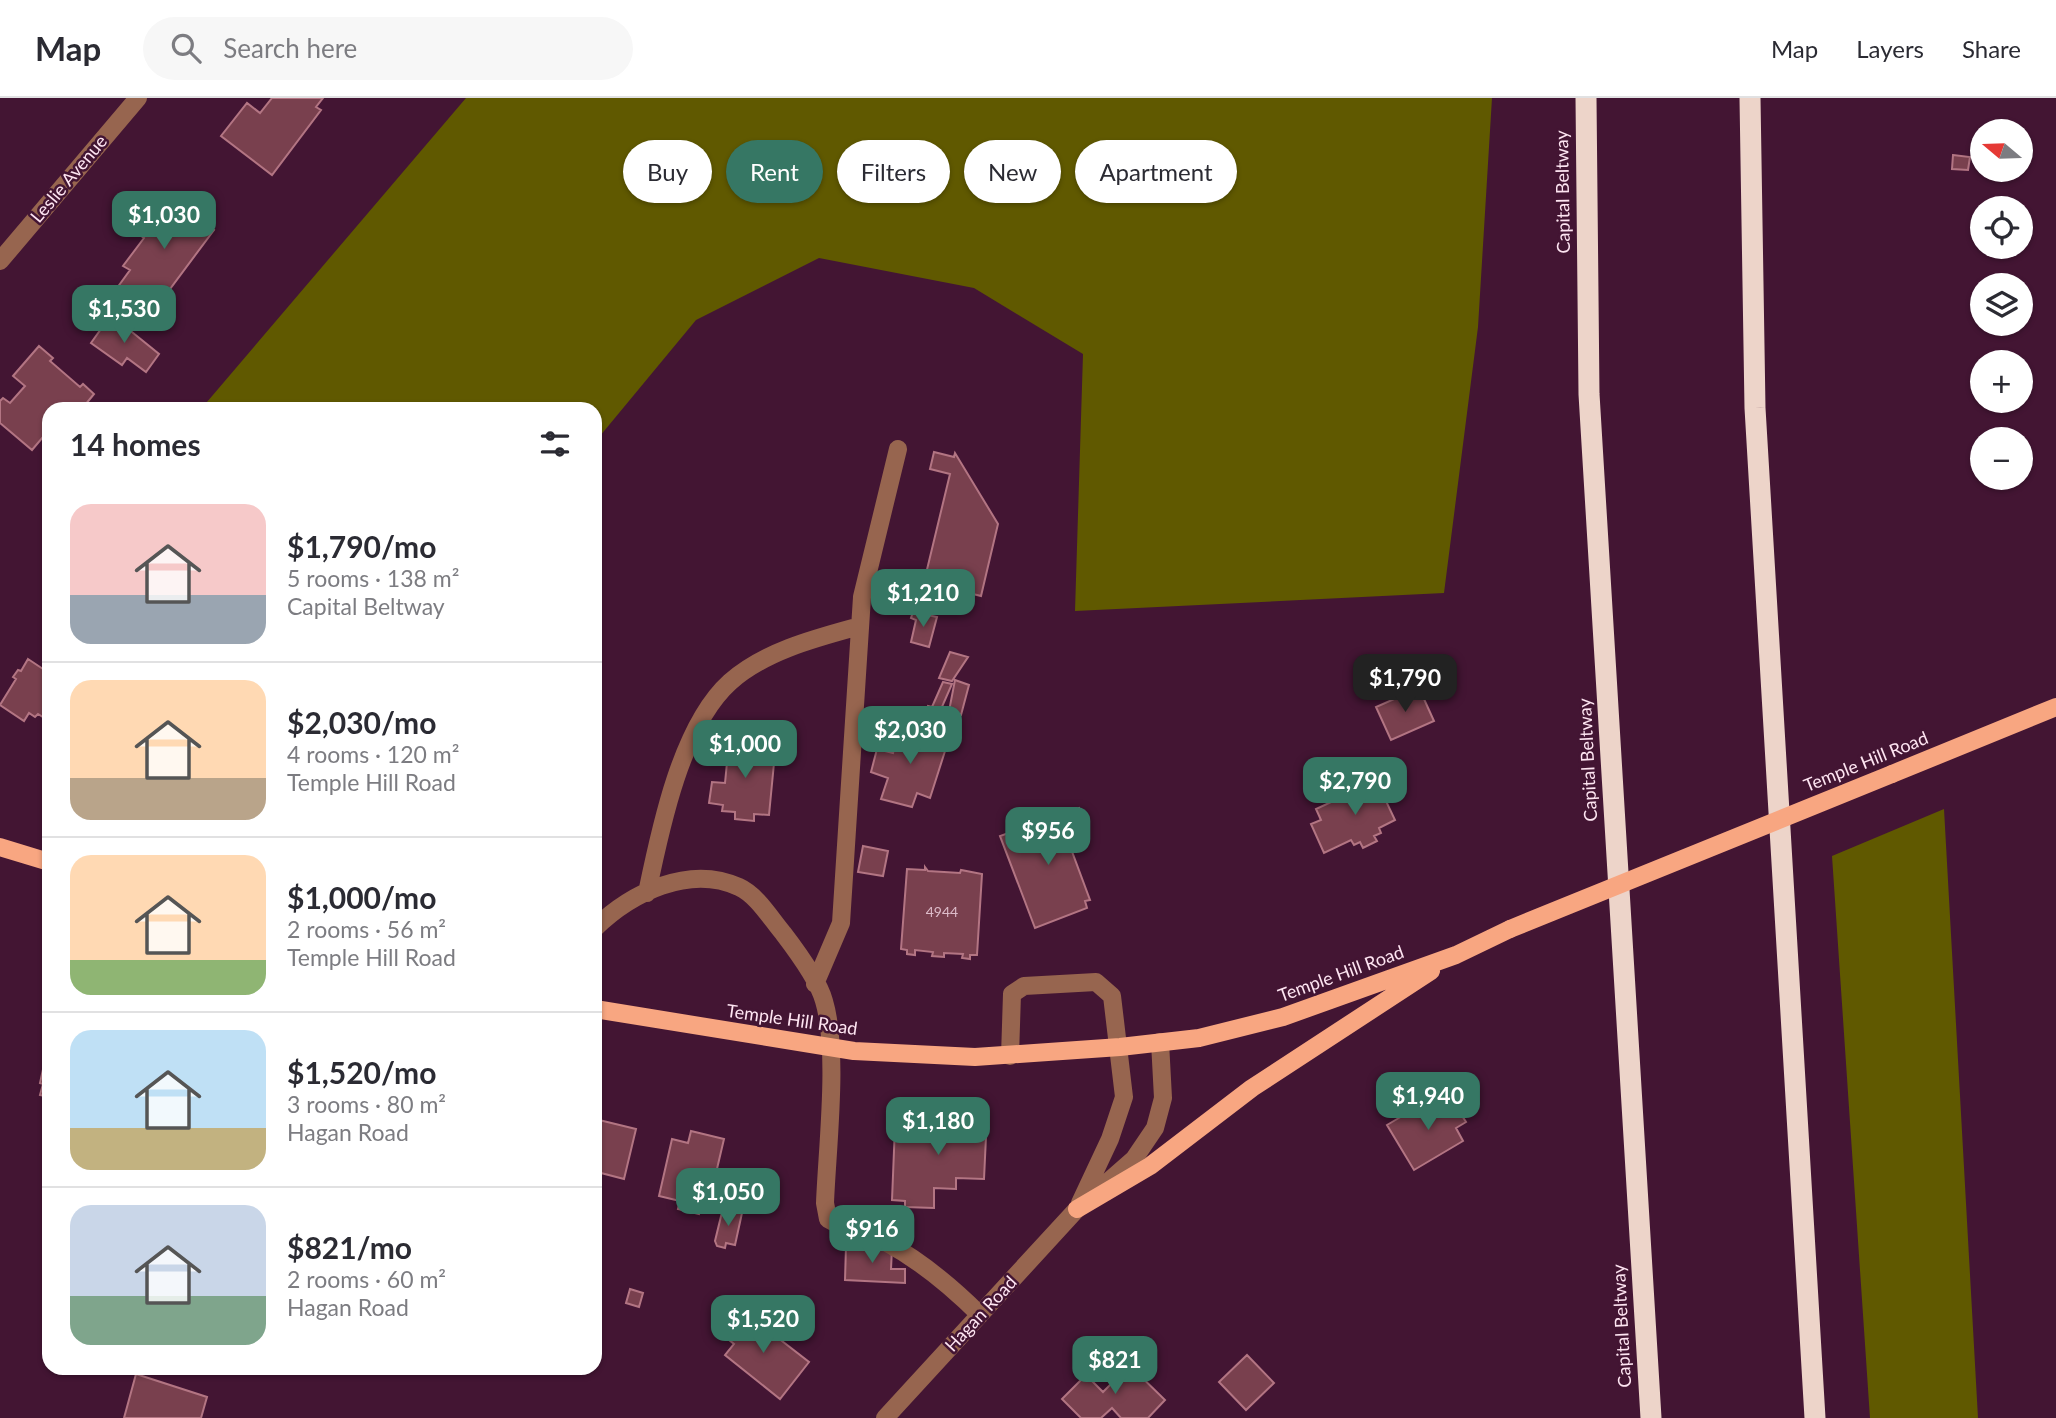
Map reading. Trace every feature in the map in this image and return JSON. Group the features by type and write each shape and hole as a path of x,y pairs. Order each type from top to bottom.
{"highway":[{"name":"Capital Beltway","path":"1586,98 1589,394 1651,1418"},
{"path":"1750,98 1755,408 1815,1418"}],"main road":[{"name":"Temple Hill Road","path":"602,1010 830,1047 948,1055 1010,1056 1199,1038 1283,1017 1457,955 1510,929 2056,707"},
{"path":"0,847 42,860"},
{"path":"1077,1209 1150,1166 1252,1088 1457,955"}],"street":[{"name":"Leslie Avenue","path":"0,261 138,98"},
{"path":"815,985 841,923 862,597 898,449"},
{"path":"647,893 663,824 694,729 729,682 791,645 860,626"},
{"path":"602,921 616,907 672,881 707,880 741,887 763,908 793,946 824,1000 830,1047 825,1203 828,1219 841,1227 882,1240 939,1275 980,1315"},
{"name":"Hagan Road","path":"1010,1056 1012,994 1024,986 1096,982 1112,996 1124,1097 1110,1139 1077,1209"},
{"name":"Hagan Road","path":"885,1418 1077,1209 1134,1159 1155,1128 1163,1098 1160,1042"}],"shaded area":[{"path":"466,98 1492,98 1478,327 1444,593 1075,611 1083,354 974,288 819,258 696,320 602,434 602,402 207,402"},
{"path":"1944,809 1978,1418 1870,1418 1832,856"}],"building":[{"path":"272,98 323,98 316,107 321,110 272,175 221,136 247,103 260,113"},
{"path":"1953,155 1970,157 1968,170 1952,169"},
{"path":"169,196 214,230 164,297 153,289 140,305 117,288 130,270 123,266 144,238 140,235"},
{"path":"111,315 159,354 146,372 127,358 122,365 91,343"},
{"path":"39,346 53,358 50,361 80,387 83,384 94,394 88,402 42,402 42,438 32,450 0,423 0,401 3,398 10,403 25,386 13,376"},
{"path":"934,452 954,457 955,453 998,524 981,596 924,582 950,474 930,469"},
{"path":"913,612 937,617 929,647 911,642 916,620 911,618"},
{"path":"950,652 968,657 952,681 939,678"},
{"path":"28,659 42,668 42,717 38,714 35,717 29,713 24,721 0,705 16,679 13,677 18,670 21,671"},
{"path":"955,680 969,685 961,715 949,711"},
{"path":"943,682 952,684 941,709 936,734 922,730 928,706 932,707"},
{"path":"1419,688 1434,721 1391,740 1376,707"},
{"path":"900,725 934,733 946,748 930,798 917,793 912,807 881,799 888,778 871,772 877,749 893,753"},
{"path":"730,732 761,735 758,762 774,763 769,815 754,814 754,821 735,819 735,812 722,811 723,805 709,803 712,782 725,783"},
{"path":"1387,776 1395,794 1385,799 1395,820 1379,828 1381,833 1374,836 1377,841 1363,848 1360,842 1354,845 1351,840 1324,853 1311,824 1321,820 1316,809"},
{"path":"1079,808 1088,830 1067,838 1090,900 1085,901 1087,908 1035,928 1000,836"},
{"path":"863,846 888,851 883,876 858,872"},
{"path":"925,867 928,871 960,873 961,870 982,874 977,955 970,955 970,959 962,958 963,954 944,953 944,957 932,956 933,952 915,950 915,955 907,954 907,950 901,949 907,869 925,870"},
{"path":"1436,1096 1444,1109 1454,1103 1466,1122 1456,1128 1463,1141 1414,1170 1387,1125"},
{"path":"934,1113 987,1115 984,1179 956,1178 956,1189 934,1188 934,1208 905,1207 905,1201 892,1200 895,1126 934,1128"},
{"path":"602,1121 636,1129 624,1179 602,1173"},
{"path":"691,1131 724,1139 708,1207 702,1206 699,1214 678,1209 680,1201 659,1196 672,1139 688,1143"},
{"path":"723,1208 742,1213 735,1245 726,1243 725,1248 717,1246 715,1241"},
{"path":"846,1246 892,1248 891,1269 905,1269 905,1283 845,1280"},
{"path":"630,1289 643,1293 639,1307 626,1303"},
{"path":"742,1310 809,1362 780,1399 725,1355 734,1344 723,1335"},
{"path":"1247,1355 1274,1383 1246,1410 1219,1382"},
{"path":"1123,1359 1165,1400 1148,1418 1121,1418 1112,1408 1101,1418 1081,1418 1062,1399 1086,1375 1103,1392 1111,1384 1105,1377"},
{"path":"136,1375 207,1397 201,1418 124,1418"}]}
